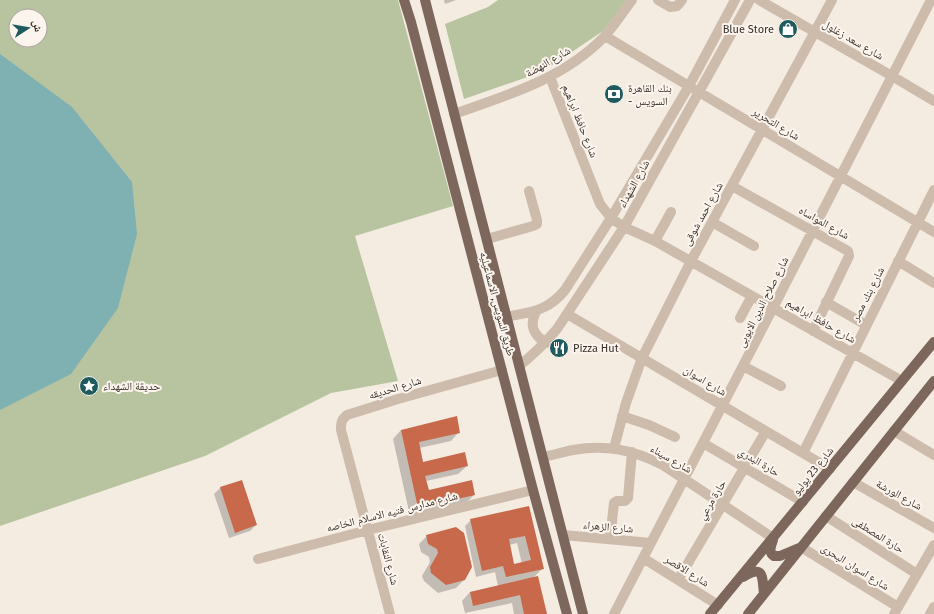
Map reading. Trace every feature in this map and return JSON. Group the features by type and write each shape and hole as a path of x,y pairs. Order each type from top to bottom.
{"main road":[{"name":"طريق السويس, الاسماعيليه","path":"404,0 533,490 568,614"},
{"name":"طريق السويس, الاسماعيليه","path":"425,0 583,614"},
{"name":"شارع 23 يوليو","path":"710,614 934,342"},
{"path":"749,614 894,431 933,386"},
{"path":"773,538 770,552 774,556 780,556 801,547"},
{"path":"740,579 751,572 758,572 762,577 764,594"}],"street":[{"name":"شارع النهضة","path":"454,114 530,87 576,61 605,36 632,0"},
{"path":"658,0 670,7 674,7 677,6 682,0"},
{"name":"شارع الشهداء","path":"506,317 537,310 553,303 560,297 611,218 688,86 735,0"},
{"name":"شارع الشهداء","path":"519,366 546,343 557,329 624,227 750,0"},
{"name":"شارع سعد زغلول","path":"759,0 934,101"},
{"name":"شارع احمد شوقى","path":"614,448 628,396 642,358 691,261 832,0"},
{"name":"شارع صلاح الدين الايوبى","path":"614,614 931,0"},
{"name":"شارع التحرير","path":"605,36 934,232"},
{"name":"شارع حافظ ابراهيم","path":"550,77 600,204 611,218 624,227 655,241 691,261 902,381"},
{"name":"شارع المواساه","path":"732,186 847,249 849,256 813,331"},
{"name":"شارع بنك مصر","path":"803,453 934,190"},
{"path":"486,239 537,224 529,191"},
{"path":"655,241 671,212"},
{"path":"712,222 754,246"},
{"path":"898,261 934,283"},
{"path":"740,318 752,296"},
{"path":"826,302 866,325"},
{"path":"537,310 534,317 534,332 539,339 546,343"},
{"name":"شارع اسوان","path":"567,314 830,469"},
{"path":"743,366 781,386"},
{"name":"شارع الحديقه","path":"351,465 341,430 342,419 347,415 502,370"},
{"path":"622,416 650,425 675,437"},
{"name":"حارة مرعي","path":"678,580 766,431"},
{"path":"894,431 934,455"},
{"name":"حارة البدري","path":"703,442 803,502"},
{"name":"شارع سيناء","path":"543,457 572,450 600,447 632,452 663,465 773,538"},
{"path":"610,539 614,503 617,501 625,501 629,496 632,452"},
{"name":"شارع النقابات","path":"351,465 390,614"},
{"name":"شارع الورشة","path":"853,482 934,528"},
{"name":"شارع مدارس فتيه الاسلام الخاصه","path":"258,559 368,530 533,490"},
{"name":"حارة المصطفى","path":"826,516 917,574"},
{"name":"شارع الزهراء","path":"563,536 651,543"},
{"path":"896,611 934,545"},
{"name":"شارع اسوان البحرى","path":"801,547 896,611"},
{"name":"شارع الاقصر","path":"643,558 718,605"},
{"path":"930,614 934,607"}],"green space":[{"path":"0,0 398,0 453,206 355,236 398,381 331,393 205,456 0,526"},
{"path":"498,0 627,0 603,31 542,72 464,99 445,24 488,7"}],"water":[{"path":"0,54 72,107 132,182 137,234 118,308 71,374 0,410"}],"building":[{"path":"457,416 460,433 419,442 423,462 465,452 468,466 425,476 429,490 472,480 475,495 418,508 401,430"},
{"path":"242,480 257,525 235,533 220,487"},
{"path":"529,506 544,569 506,577 503,566 482,571 470,519","holes":["525,536 531,560 514,564 509,539"]},
{"path":"456,527 464,533 472,567 465,580 446,585 431,573 430,567 438,553 437,549 428,544 426,535"},
{"path":"538,576 547,614 524,614 520,595 473,606 470,592"}],"place":[{"name":"Blue Store","path":"788,29"},
{"name":"بنك القاهرة - السويس","path":"614,94"},
{"name":"Pizza Hut","path":"559,348"},
{"name":"حديقة الشهداء","path":"89,386"}]}
